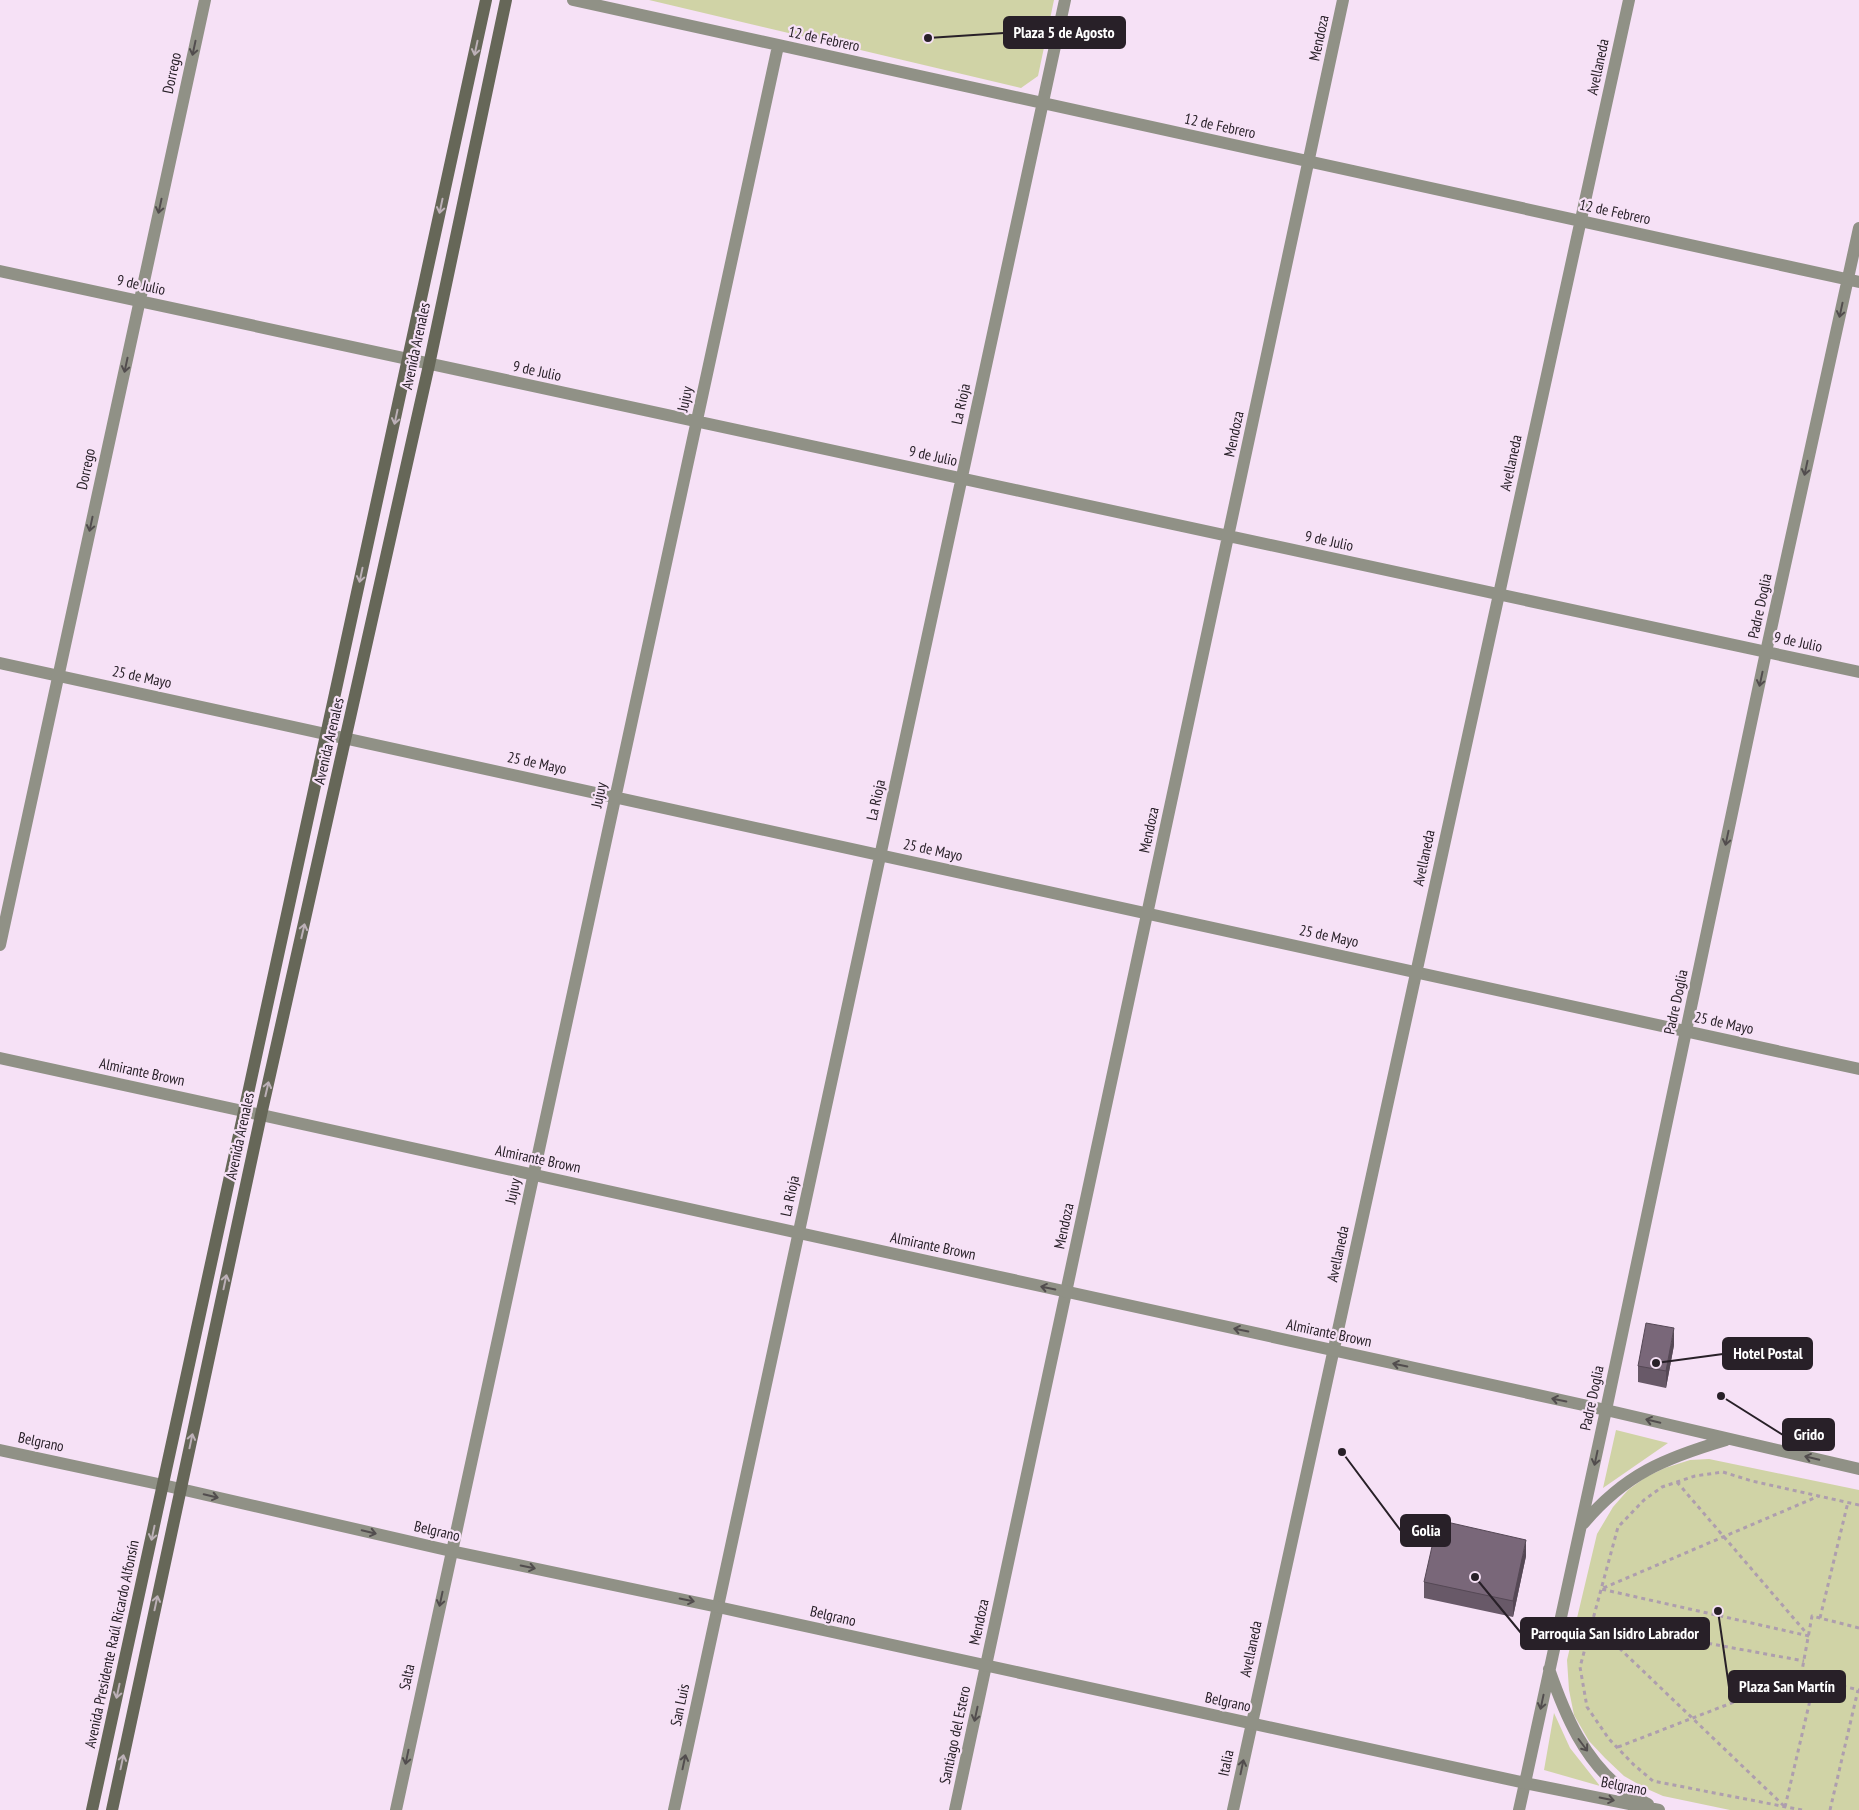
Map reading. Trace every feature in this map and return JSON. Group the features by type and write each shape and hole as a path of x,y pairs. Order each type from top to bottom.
{"main road":[{"name":"Avenida Arenales","path":"163,1485 486,0"},
{"name":"Avenida Arenales","path":"181,1489 261,1115 428,365 506,0"},
{"name":"Avenida Presidente Raúl Ricardo Alfonsín","path":"92,1810 163,1485"},
{"path":"112,1810 181,1489"}],"street":[{"name":"Dorrego","path":"0,945 205,0"},
{"name":"12 de Febrero","path":"574,0 1853,281"},
{"name":"La Rioja","path":"718,1607 1065,0"},
{"name":"Mendoza","path":"986,1666 1343,0"},
{"name":"Avellaneda","path":"1251,1724 1629,0"},
{"name":"Jujuy","path":"451,1551 778,46"},
{"name":"Padre Doglia","path":"1518,1810 1581,1527 1766,652 1853,281 1859,228"},
{"name":"9 de Julio","path":"0,271 428,365 1859,672"},
{"name":"25 de Mayo","path":"0,663 1859,1069"},
{"name":"Almirante Brown","path":"0,1058 1606,1410 1859,1469"},
{"path":"1581,1527 1600,1504 1625,1483 1648,1468 1685,1452 1729,1439"},
{"name":"Belgrano","path":"0,1450 451,1551 718,1607 1524,1783 1659,1810"},
{"name":"Salta","path":"396,1810 451,1551"},
{"name":"San Luis","path":"674,1810 718,1607"},
{"name":"Santiago del Estero","path":"955,1810 986,1666"},
{"path":"1549,1669 1562,1707 1577,1738 1597,1764 1624,1790 1659,1810"},
{"name":"Italia","path":"1233,1810 1251,1724"}],"path":[{"path":"1802,1810 1653,1781 1609,1739 1587,1707 1580,1667 1618,1526 1644,1500 1662,1487 1695,1476 1723,1472 1752,1481 1859,1504"},
{"path":"1677,1482 1808,1636"},
{"path":"1601,1589 1820,1496"},
{"path":"1820,1618 1848,1502"},
{"path":"1601,1589 1808,1636"},
{"path":"1801,1676 1812,1616 1859,1628"},
{"path":"1592,1622 1804,1660"},
{"path":"1592,1622 1785,1807"},
{"path":"1618,1748 1801,1676 1859,1690 1830,1810"},
{"path":"1785,1807 1815,1679"}],"green space":[{"path":"649,0 1054,0 1038,76 1021,88"},
{"path":"1616,1430 1668,1443 1603,1488"},
{"path":"1709,1459 1859,1490 1859,1810 1730,1810 1663,1796 1624,1776 1589,1741 1574,1715 1569,1690 1567,1660 1597,1534 1613,1507 1628,1490 1646,1477 1665,1468 1690,1460"},
{"path":"1554,1713 1570,1748 1600,1786 1544,1770"}],"building":[{"path":"1646,1323 1674,1328 1666,1371 1638,1366"},
{"path":"1438,1520 1526,1540 1513,1601 1424,1582"}],"place":[{"name":"Plaza 5 de Agosto","path":"928,38"},
{"name":"Hotel Postal","path":"1656,1363"},
{"name":"Grido","path":"1721,1396"},
{"name":"Golia","path":"1342,1452"},
{"name":"Parroquia San Isidro Labrador","path":"1475,1577"},
{"name":"Plaza San Martín","path":"1718,1611"}]}
